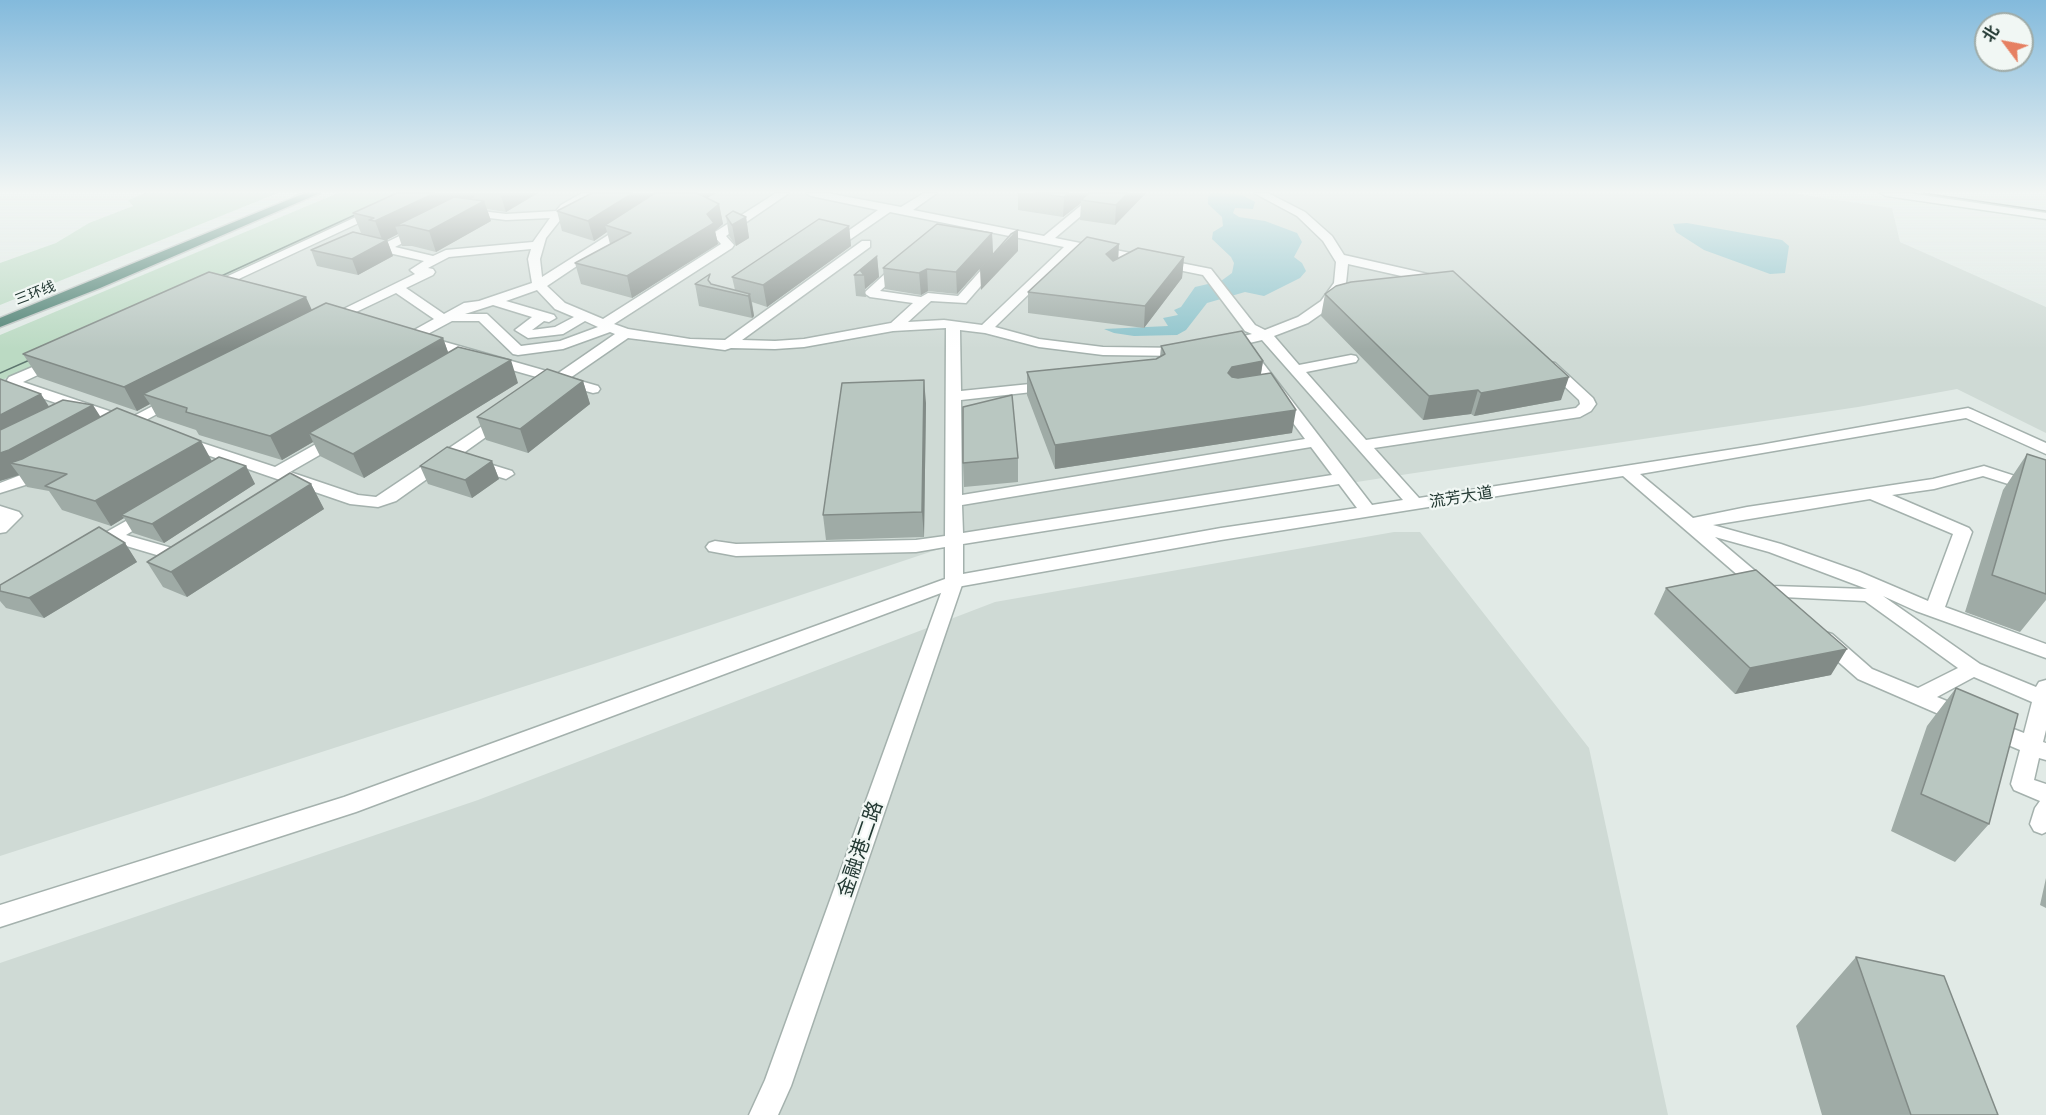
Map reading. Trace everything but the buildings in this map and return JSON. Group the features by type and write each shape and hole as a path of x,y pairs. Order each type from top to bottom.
{"highway":[{"name":"三环线","path":"0,310 163,245"},
{"path":"0,324 190,245"}],"street":[{"path":"197,295 226,284 240,288 278,260 306,245"},
{"path":"278,260 325,245"},
{"path":"370,245 435,260"},
{"path":"384,248 390,245"},
{"path":"537,245 534,273 539,285 577,320"},
{"path":"316,326 429,272 416,270 446,254 537,245"},
{"path":"593,390 407,336 469,306 493,301 539,285 600,245"},
{"path":"518,351 563,345 606,326 728,245"},
{"path":"725,346 865,245"},
{"path":"896,326 928,297 961,300 1014,245"},
{"path":"1073,245 1207,272 1258,332 1415,504"},
{"path":"985,329 1073,245"},
{"path":"493,301 542,316 577,320 625,333 673,342 725,346 804,343 896,326 954,325 985,329 1039,343 1141,353 1209,348 1240,342 1258,332 1303,320 1331,299 1340,283 1342,274 1340,258 1332,245"},
{"path":"912,257 870,292 924,301"},
{"path":"1340,258 1447,284 1417,289"},
{"path":"1127,267 1139,259"},
{"path":"397,288 445,319 482,317 518,351"},
{"path":"1331,299 1348,297"},
{"path":"315,310 358,322"},
{"path":"754,310 769,314"},
{"path":"542,316 522,330 528,334 558,331 577,320"},
{"name":"金融港二路","path":"763,1115 777,1086 954,582 954,325"},
{"path":"531,398 625,333"},
{"path":"510,365 528,334"},
{"path":"1240,342 1368,512"},
{"path":"0,382 69,353 14,380 17,385 365,503 378,502 513,411"},
{"path":"1141,353 1149,369"},
{"path":"456,367 476,355"},
{"path":"1362,445 1580,412 1586,408 1588,404 1586,398 1539,357"},
{"path":"1295,370 1351,359"},
{"path":"954,396 1069,385"},
{"path":"1253,392 1274,388"},
{"path":"110,434 193,391"},
{"path":"67,419 86,409"},
{"name":"流芳大道","path":"0,916 348,805 954,582 1209,536 1760,450 1968,413 2046,449"},
{"path":"277,473 347,432"},
{"path":"954,501 1315,442"},
{"path":"449,456 506,474"},
{"path":"218,472 238,460"},
{"path":"0,488 32,478 61,462"},
{"path":"1627,471 1686,524 1795,614"},
{"path":"1686,524 1828,499 1950,481 1984,471 2046,491"},
{"path":"715,547 736,550 916,546 1343,478"},
{"path":"288,496 308,484"},
{"path":"1874,494 1963,532 1934,610"},
{"path":"73,558 160,507"},
{"path":"0,512 13,516 0,528"},
{"path":"1686,524 1783,551 1854,576 1934,610 2046,651"},
{"path":"111,536 194,556 172,570"},
{"path":"1769,592 1869,595 1973,669 2045,694 2038,748 2022,784 2046,794"},
{"path":"1811,628 1865,674 2038,748"},
{"path":"1919,698 1973,669"},
{"path":"1893,686 1898,707"}],"shaded area":[{"path":"298,245 1907,245 2046,307 2046,433 1957,389 1858,407 948,546 603,661 0,856 0,381"},
{"path":"1394,532 1420,532 1589,748 1668,1115 0,1115 0,963 478,800 995,602"}],"green space":[{"path":"50,245 149,245 0,305 0,263"},
{"path":"214,245 298,245 0,381 0,335"}],"water":[{"path":"1218,245 1300,245 1294,257 1302,263 1306,271 1300,278 1264,296 1245,292 1207,303 1186,330 1177,335 1134,336 1104,329 1168,326 1163,318 1178,315 1174,310 1181,307 1195,287 1221,281 1232,273 1234,263"},
{"path":"1696,245 1789,246 1785,273 1770,274"}],"tram line":[{"path":"206,283 289,245"},
{"path":"0,373 41,355"}]}
